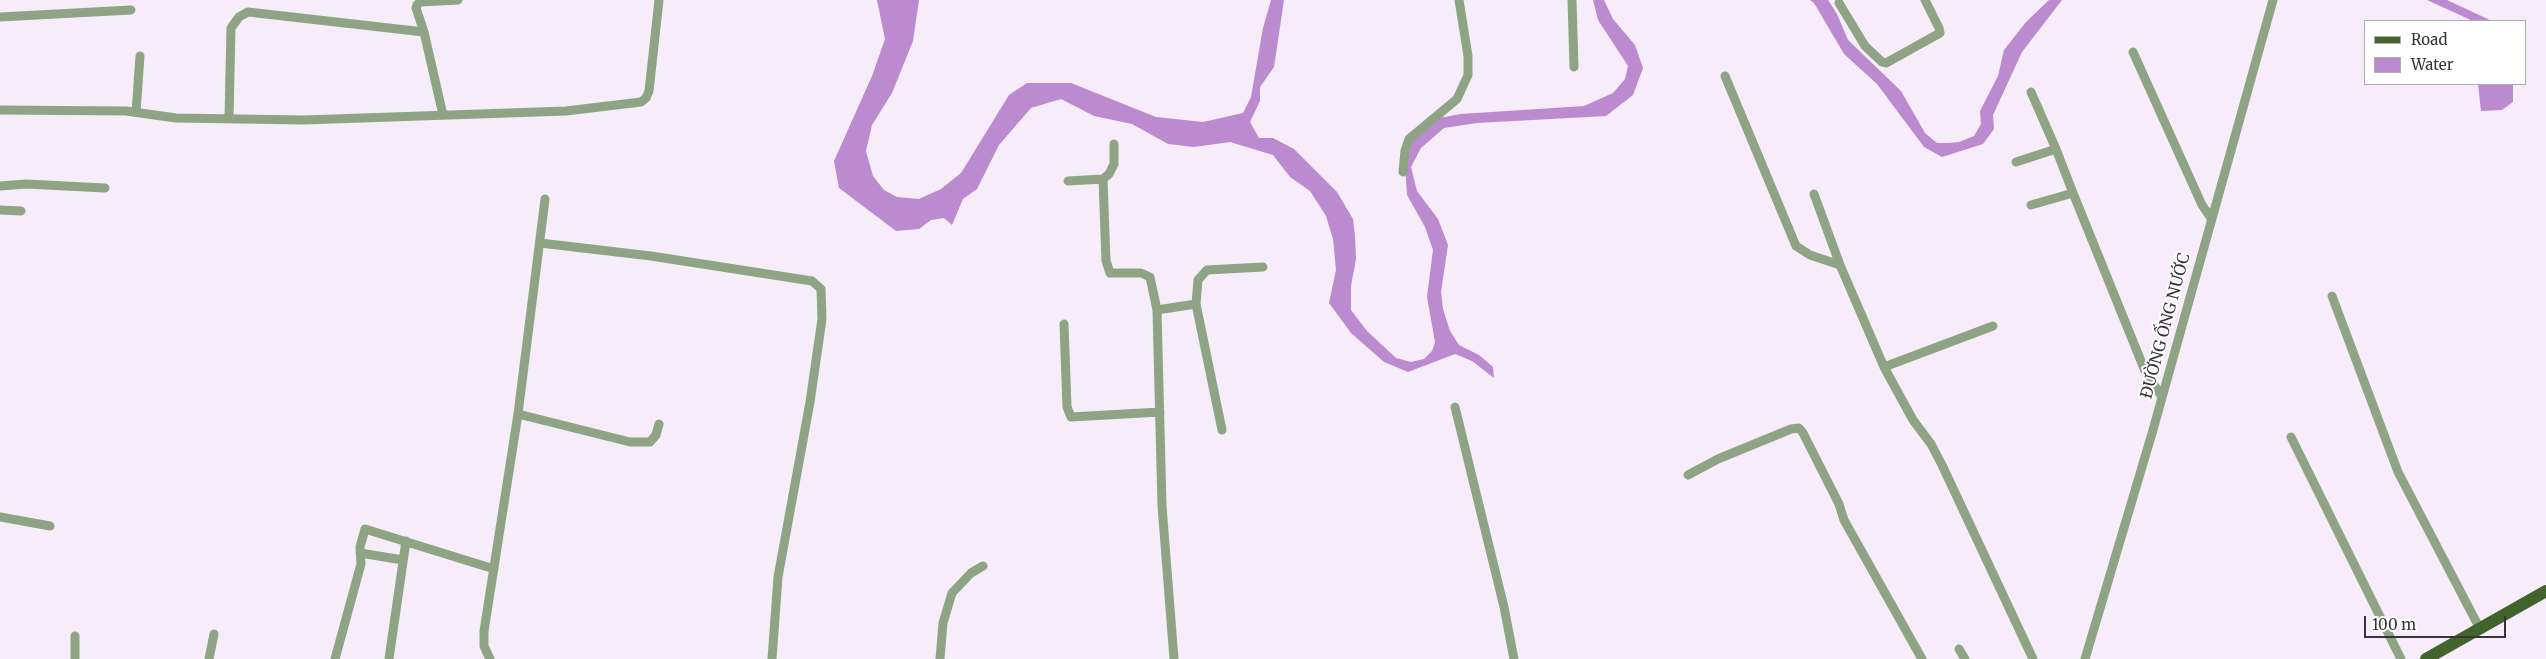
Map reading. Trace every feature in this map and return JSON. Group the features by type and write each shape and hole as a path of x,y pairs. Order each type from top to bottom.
{"main road":[{"path":"2426,659 2546,591"}],"street":[{"path":"442,115 424,32 416,8 420,2 458,0"},
{"path":"0,110 136,112 176,118 304,120 566,111 641,102 646,98 649,91 659,0"},
{"path":"1403,172 1405,151 1409,139 1457,99 1468,75 1468,56 1459,0"},
{"path":"1572,0 1574,67"},
{"path":"1839,3 1865,46 1882,62 1886,63 1940,33 1940,28 1925,0"},
{"name":"ĐƯỜNG ỐNG NƯỚC","path":"2085,659 2162,397 2273,0"},
{"path":"0,17 131,10"},
{"path":"229,118 231,28 240,17 248,12 424,32"},
{"path":"2134,52 2202,205 2211,218"},
{"path":"136,112 140,56"},
{"path":"1725,76 1796,246 1810,255 1840,264"},
{"path":"2031,92 2056,149 2145,371 2162,397"},
{"path":"1068,181 1103,179 1109,174 1114,164 1114,144"},
{"path":"2016,162 2056,149"},
{"path":"1103,179 1108,270 1115,275 1146,273 1150,277 1157,310 1162,506 1174,659"},
{"path":"0,186 26,184 105,188"},
{"path":"2031,205 2073,193"},
{"path":"1814,194 1840,264 1884,367 1913,420 1931,444 1942,465 2032,659"},
{"path":"490,659 484,646 518,414 545,199"},
{"path":"0,210 21,211"},
{"path":"540,243 651,256 812,281 821,289 822,319 810,402 778,576 772,659"},
{"path":"1222,430 1196,304 1198,280 1207,270 1263,267"},
{"path":"2332,296 2398,472 2480,629"},
{"path":"1157,310 1196,304"},
{"path":"1064,324 1067,407 1071,417 1160,412"},
{"path":"1884,367 1993,326"},
{"path":"1455,408 1504,607 1514,659"},
{"path":"518,414 630,442 650,442 656,435 659,424"},
{"path":"1688,476 1718,459 1792,429 1799,428 1834,496 1844,520 1922,659"},
{"path":"2291,437 2401,659"},
{"path":"0,517 50,526"},
{"path":"335,659 361,564 360,550 364,529 494,569"},
{"path":"389,659 406,541"},
{"path":"360,550 403,560"},
{"path":"940,659 943,623 952,594 971,573 983,566"},
{"path":"209,659 214,634"},
{"path":"75,636 75,659"},
{"path":"1959,648 1965,659"}],"water":[{"path":"877,0 919,0 913,41 892,93 872,125 866,151 873,176 884,190 897,197 919,199 941,189 961,173 1009,95 1027,83 1071,83 1156,117 1203,122 1243,113 1251,97 1263,28 1271,0 1284,0 1274,67 1260,87 1260,101 1250,122 1259,138 1273,138 1294,149 1337,192 1353,219 1356,259 1351,286 1351,310 1367,331 1396,358 1411,362 1424,359 1432,351 1435,342 1427,297 1433,250 1425,227 1407,195 1405,166 1413,140 1439,118 1461,114 1584,106 1613,93 1625,79 1628,66 1598,20 1593,0 1604,0 1613,19 1635,45 1643,68 1633,95 1606,116 1477,123 1444,128 1421,148 1411,167 1417,191 1438,219 1448,245 1441,292 1443,309 1450,331 1459,345 1479,355 1493,367 1494,378 1472,361 1455,354 1408,372 1384,362 1351,333 1329,303 1336,270 1333,239 1326,216 1310,191 1290,177 1273,155 1230,142 1194,147 1168,144 1132,124 1094,116 1061,99 1031,108 999,145 977,189 963,199 952,225 944,218 931,220 919,229 896,231 839,188 834,161 872,76 885,39"},
{"path":"1810,0 1828,0 1837,14 1848,40 1901,91 1925,133 1937,143 1948,143 1959,142 1974,136 1981,124 1980,111 1998,76 2004,50 2026,22 2049,0 2062,0 2022,52 1993,115 1994,129 1983,144 1942,157 1924,147 1877,84 1844,54 1814,3"},
{"path":"2427,0 2447,0 2490,20 2471,20"},
{"path":"2478,85 2513,85 2513,102 2502,110 2481,111"}]}
